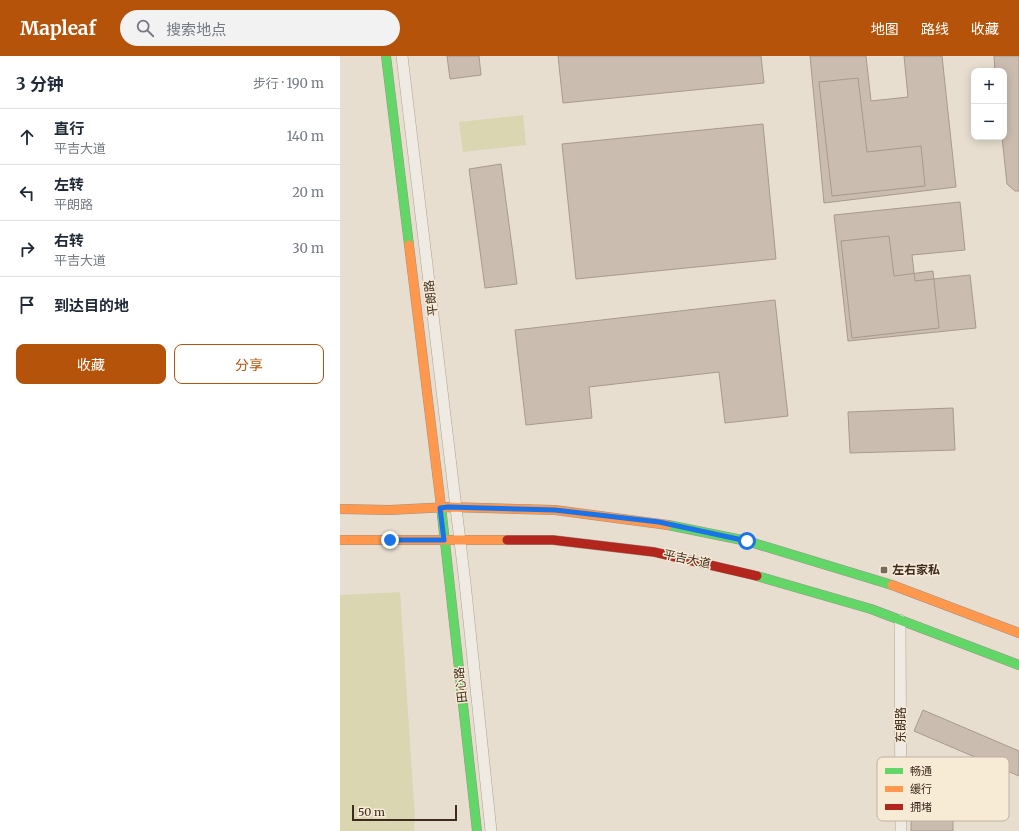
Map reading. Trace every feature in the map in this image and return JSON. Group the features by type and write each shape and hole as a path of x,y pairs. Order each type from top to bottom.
{"main road":[{"name":"平朗路","path":"386,56 444,540"},
{"path":"340,509 390,510 456,508 555,510 659,522 747,541 881,580 1019,633"},
{"name":"平吉大道","path":"340,540 553,540 654,552 740,571 871,609 1019,665"},
{"name":"田心路","path":"444,540 477,831"}],"street":[{"name":"平朗路","path":"402,56 460,540"},
{"name":"田心路","path":"460,540 492,831"},
{"name":"东朗路","path":"900,620 901,757"},
{"name":"东朗路","path":"901,821 901,831"}],"shaded area":[{"path":"523,115 526,145 463,152 459,122"},
{"path":"400,592 415,818 414,831 340,831 340,595"}],"building":[{"path":"447,56 479,56 481,75 450,79"},
{"path":"558,56 761,56 764,83 563,103"},
{"path":"810,56 866,56 871,101 908,97 904,56 942,56 956,187 824,203"},
{"path":"994,56 1019,56 1019,191 1015,191 1007,184 1002,140 1007,140 1007,68 995,68"},
{"path":"858,78 867,152 921,146 925,186 832,196 819,82"},
{"path":"763,124 776,259 576,279 562,144"},
{"path":"501,164 517,284 485,288 469,169"},
{"path":"960,202 965,250 912,255 915,281 970,275 976,328 848,341 834,215"},
{"path":"889,236 894,276 933,271 939,328 852,338 841,241"},
{"path":"775,300 788,416 725,423 719,372 589,387 592,418 526,425 515,330"},
{"path":"953,408 955,450 850,453 848,412"},
{"path":"923,710 1019,751 1019,776 1009,772 1009,757 975,757 914,731"},
{"path":"911,821 953,821 953,831 911,831"}],"traffic: fast":[{"path":"386,56 409,245"},
{"path":"441,506 477,831"},
{"path":"668,525 747,541 892,585"},
{"path":"757,576 871,609 1019,665"}],"traffic: slow":[{"path":"409,245 441,506"},
{"path":"340,509 390,510 448,507 555,510 668,525"},
{"path":"340,540 507,540"},
{"path":"892,585 1019,633"}],"traffic: jam":[{"path":"507,540 553,540 654,552 757,576"}],"place":[{"name":"左右家私","path":"884,570"}],"route":[{"path":"390,540 444,540 440,508 448,507 555,510 659,522 747,541"}]}
